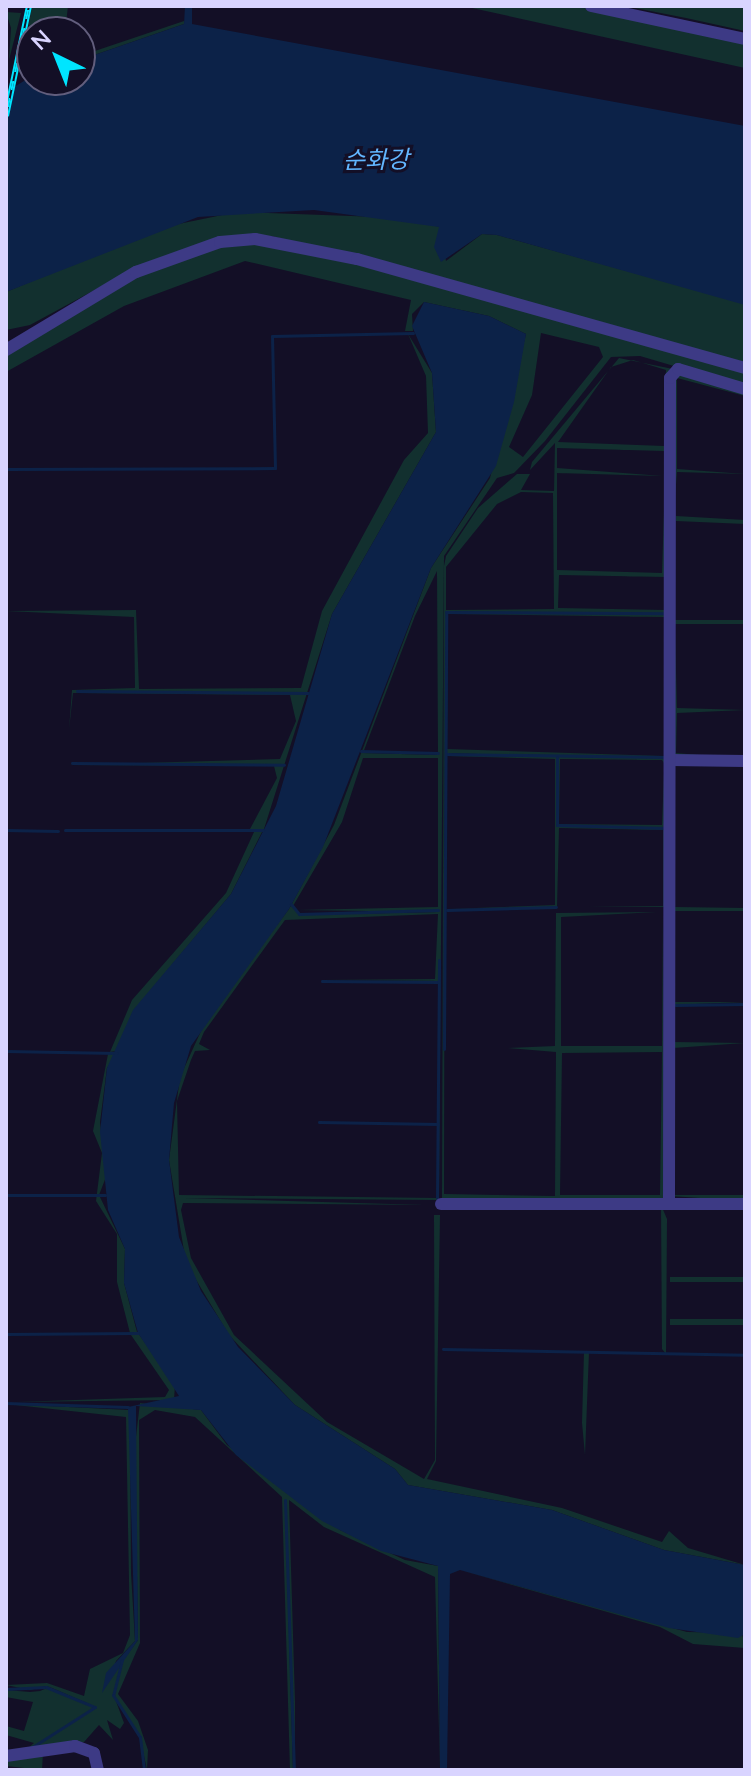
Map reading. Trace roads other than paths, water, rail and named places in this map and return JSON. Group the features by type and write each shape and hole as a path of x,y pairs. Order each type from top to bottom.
{"street":[{"path":"591,6 745,39"},
{"path":"6,350 136,272 208,245 255,239 357,259 745,368"},
{"path":"669,1203 670,378 678,369 745,389"},
{"path":"670,760 745,761"},
{"path":"441,1204 745,1204"},
{"path":"6,1756 75,1746 94,1753 98,1770"}],"water":[{"name":"순화강","path":"185,6 192,6 192,24 745,126 745,305 497,235 482,234 441,262 434,247 439,227 314,210 198,217 6,292 6,92 16,86 16,96 96,96 96,54 184,24"},
{"path":"424,302 489,316 526,334 514,402 496,466 431,568 323,847 289,909 191,1046 174,1103 169,1160 179,1237 201,1291 238,1347 295,1405 395,1469 408,1485 552,1510 664,1550 745,1565 745,1634 738,1638 669,1628 460,1570 450,1574 447,1770 440,1770 438,1566 381,1551 322,1521 236,1455 201,1410 136,1406 138,1640 102,1693 106,1673 135,1641 128,1407 179,1396 138,1333 124,1283 125,1249 108,1210 100,1132 107,1068 133,1010 231,894 276,806 332,614 436,432 432,373 412,326"}],"waterway":[{"path":"6,469 275,468 272,336 413,333"},
{"path":"444,1049 446,612 664,613"},
{"path":"77,691 308,693"},
{"path":"361,751 438,753"},
{"path":"446,754 665,757"},
{"path":"557,757 557,825 665,828"},
{"path":"72,763 284,765"},
{"path":"6,830 58,831"},
{"path":"65,830 263,830"},
{"path":"291,904 299,914 438,910"},
{"path":"447,910 556,907"},
{"path":"437,1198 439,960"},
{"path":"322,981 438,982"},
{"path":"675,1005 745,1004"},
{"path":"6,1051 117,1053"},
{"path":"319,1122 438,1124"},
{"path":"6,1195 105,1195"},
{"path":"6,1334 138,1333"},
{"path":"443,1349 745,1355"},
{"path":"6,1403 128,1407"},
{"path":"285,1500 294,1770"},
{"path":"122,1660 113,1695 140,1737 144,1770"},
{"path":"6,1689 46,1687 95,1707 29,1749"}],"railway":[{"path":"6,116 29,6"}]}
